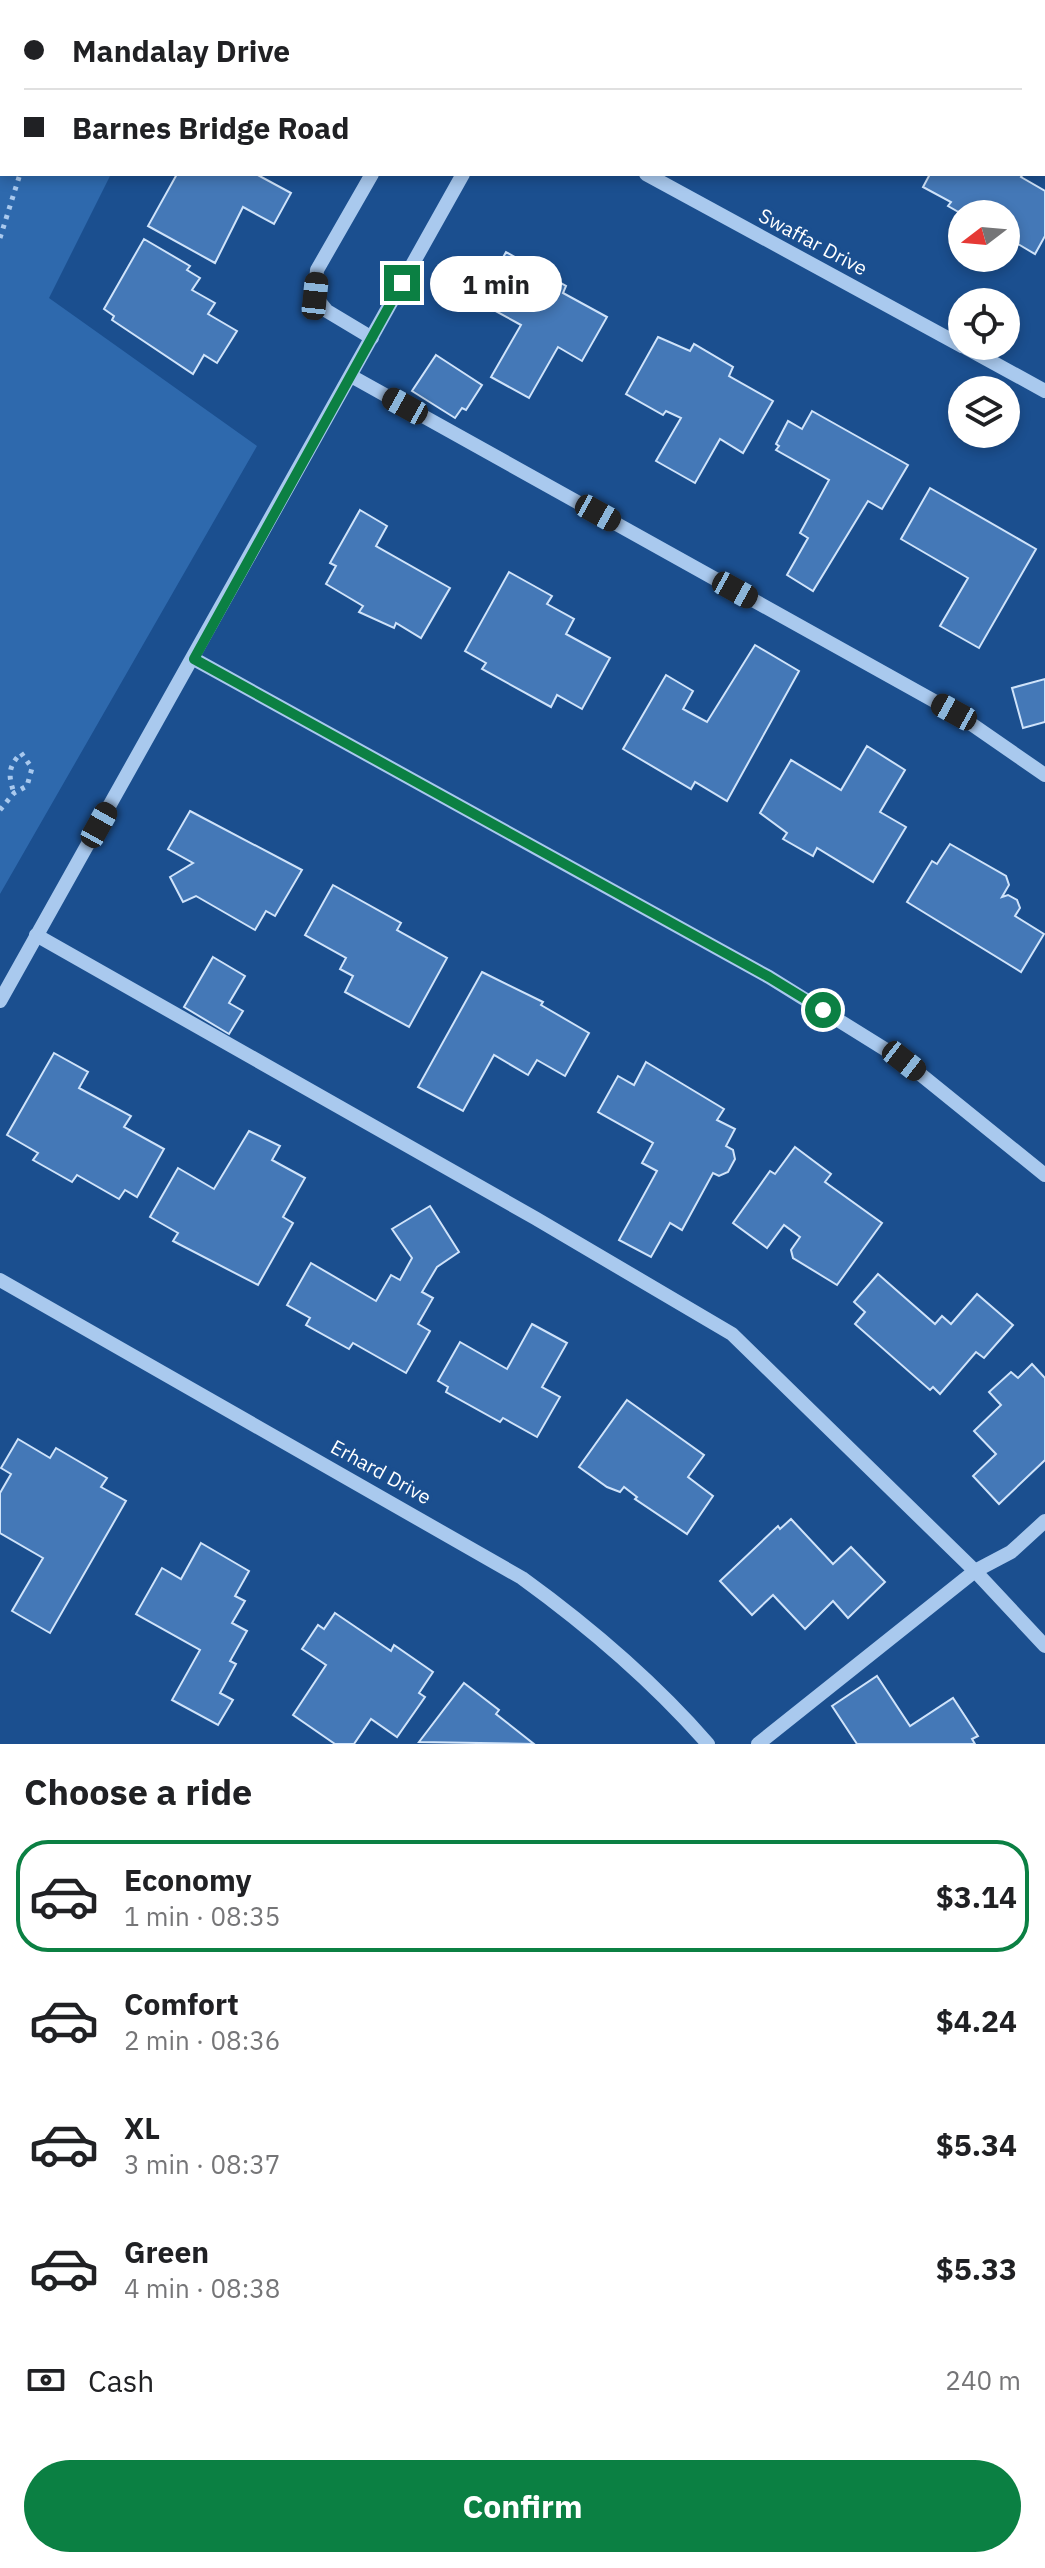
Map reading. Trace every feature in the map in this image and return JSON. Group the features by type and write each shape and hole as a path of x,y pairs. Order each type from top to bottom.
{"street":[{"path":"371,176 317,270 315,296 327,311 372,338"},
{"path":"0,1001 462,176"},
{"name":"Swaffar Drive","path":"650,176 948,338"},
{"name":"Swaffar Drive","path":"988,360 1045,391"},
{"path":"351,376 954,712 1045,775"},
{"path":"194,659 769,977 904,1061 1045,1175"},
{"path":"36,935 535,1218 732,1334 975,1571 1045,1646"},
{"name":"Erhard Drive","path":"0,1280 522,1578 595,1631 670,1701 708,1744"},
{"path":"758,1744 975,1571 1011,1552 1045,1521"}],"path":[{"path":"0,238 19,176"},
{"path":"0,810 14,793 27,786 32,768 21,753 10,764 9,778 14,793"}],"shaded area":[{"path":"0,176 110,176 49,298 257,446 0,894"}],"building":[{"path":"176,176 260,176 291,193 274,224 243,207 215,263 148,226"},
{"path":"929,176 1022,176 1045,191 1045,236 1035,254 1020,245 1020,200 948,200 923,187"},
{"path":"144,239 190,266 187,270 200,278 192,290 215,303 208,314 237,331 217,363 204,355 193,374 112,320 114,316 104,309"},
{"path":"506,252 566,286 563,293 607,317 582,361 558,347 529,398 491,377 521,325 479,302"},
{"path":"658,337 690,351 694,344 733,367 729,376 773,401 743,453 720,439 695,483 656,461 681,418 666,411 663,415 626,394"},
{"path":"436,355 482,385 466,410 462,408 455,418 412,391"},
{"path":"812,411 908,465 882,509 868,501 813,591 787,575 808,538 800,533 829,480 776,450 788,421 802,429"},
{"path":"930,488 1036,549 979,648 940,626 968,578 901,539"},
{"path":"360,510 387,526 376,546 450,588 421,638 396,623 394,628 359,612 363,606 326,584 336,566 330,563"},
{"path":"509,572 552,596 547,604 574,619 566,634 610,658 582,709 557,695 551,707 482,669 486,663 465,651"},
{"path":"755,645 799,671 727,801 695,782 691,789 623,749 666,675 693,691 683,709 707,722"},
{"path":"1045,679 1045,722 1023,728 1012,688"},
{"path":"867,746 905,770 880,812 906,827 873,882 817,848 813,856 783,839 787,833 760,813 791,760 841,790"},
{"path":"190,811 302,870 275,916 266,911 255,930 196,896 183,902 170,877 193,863 168,849"},
{"path":"950,844 1006,876 1009,885 1002,897 1008,895 1017,900 1020,908 1015,916 1044,934 1021,972 907,902 932,861 937,864"},
{"path":"333,885 401,923 397,930 447,958 409,1027 345,992 353,976 340,969 346,958 305,935"},
{"path":"213,957 245,976 229,1003 243,1011 229,1034 184,1007"},
{"path":"482,972 543,1002 541,1005 589,1033 565,1076 537,1060 528,1075 494,1055 463,1111 418,1087"},
{"path":"54,1053 88,1072 79,1088 131,1116 124,1127 164,1149 137,1197 125,1190 119,1199 77,1175 72,1182 33,1160 38,1153 7,1135"},
{"path":"646,1062 724,1109 717,1120 735,1129 726,1146 733,1150 735,1159 728,1172 719,1176 713,1173 682,1230 670,1223 651,1257 619,1240 657,1171 642,1163 653,1143 598,1112 618,1076 634,1085"},
{"path":"249,1131 280,1146 272,1160 305,1178 283,1217 293,1223 258,1285 173,1241 178,1233 150,1217 178,1168 214,1189"},
{"path":"795,1147 831,1174 825,1182 882,1223 837,1285 793,1258 791,1250 800,1237 784,1225 767,1248 733,1223 770,1171 775,1174"},
{"path":"430,1206 459,1252 437,1267 422,1292 433,1298 418,1324 430,1331 406,1373 353,1343 349,1349 306,1325 310,1318 287,1305 311,1263 376,1301 391,1275 400,1280 412,1258 392,1229"},
{"path":"878,1274 935,1324 942,1316 951,1324 977,1294 1013,1325 984,1358 976,1352 940,1394 933,1387 930,1390 855,1324 865,1312 854,1302"},
{"path":"532,1324 567,1343 542,1387 560,1397 537,1437 503,1418 500,1422 446,1392 448,1387 438,1381 460,1342 507,1369"},
{"path":"1032,1364 1045,1378 1045,1460 999,1504 973,1476 996,1454 974,1431 1001,1405 989,1392 1011,1372 1018,1378"},
{"path":"627,1400 704,1455 688,1477 713,1496 687,1534 635,1499 637,1497 624,1487 620,1492 607,1487 579,1467"},
{"path":"18,1439 50,1458 56,1448 107,1478 101,1487 126,1501 50,1633 12,1611 43,1558 0,1533 0,1493 11,1474 1,1468"},
{"path":"791,1519 833,1564 851,1547 885,1582 848,1618 833,1601 805,1629 773,1595 752,1615 720,1581 778,1526 780,1529"},
{"path":"201,1543 249,1571 235,1596 245,1601 232,1623 247,1631 230,1661 236,1664 220,1693 233,1700 218,1725 172,1700 200,1650 136,1614 162,1568 181,1579"},
{"path":"335,1613 391,1651 394,1645 433,1672 419,1693 425,1697 397,1737 371,1719 354,1744 335,1744 293,1715 326,1665 302,1649 318,1625 324,1629"},
{"path":"877,1676 910,1726 953,1698 978,1736 972,1739 975,1744 857,1744 832,1706"},
{"path":"464,1683 499,1710 496,1714 534,1744 419,1742"}],"route":[{"path":"402,283 194,659 769,977 823,1010"}]}
